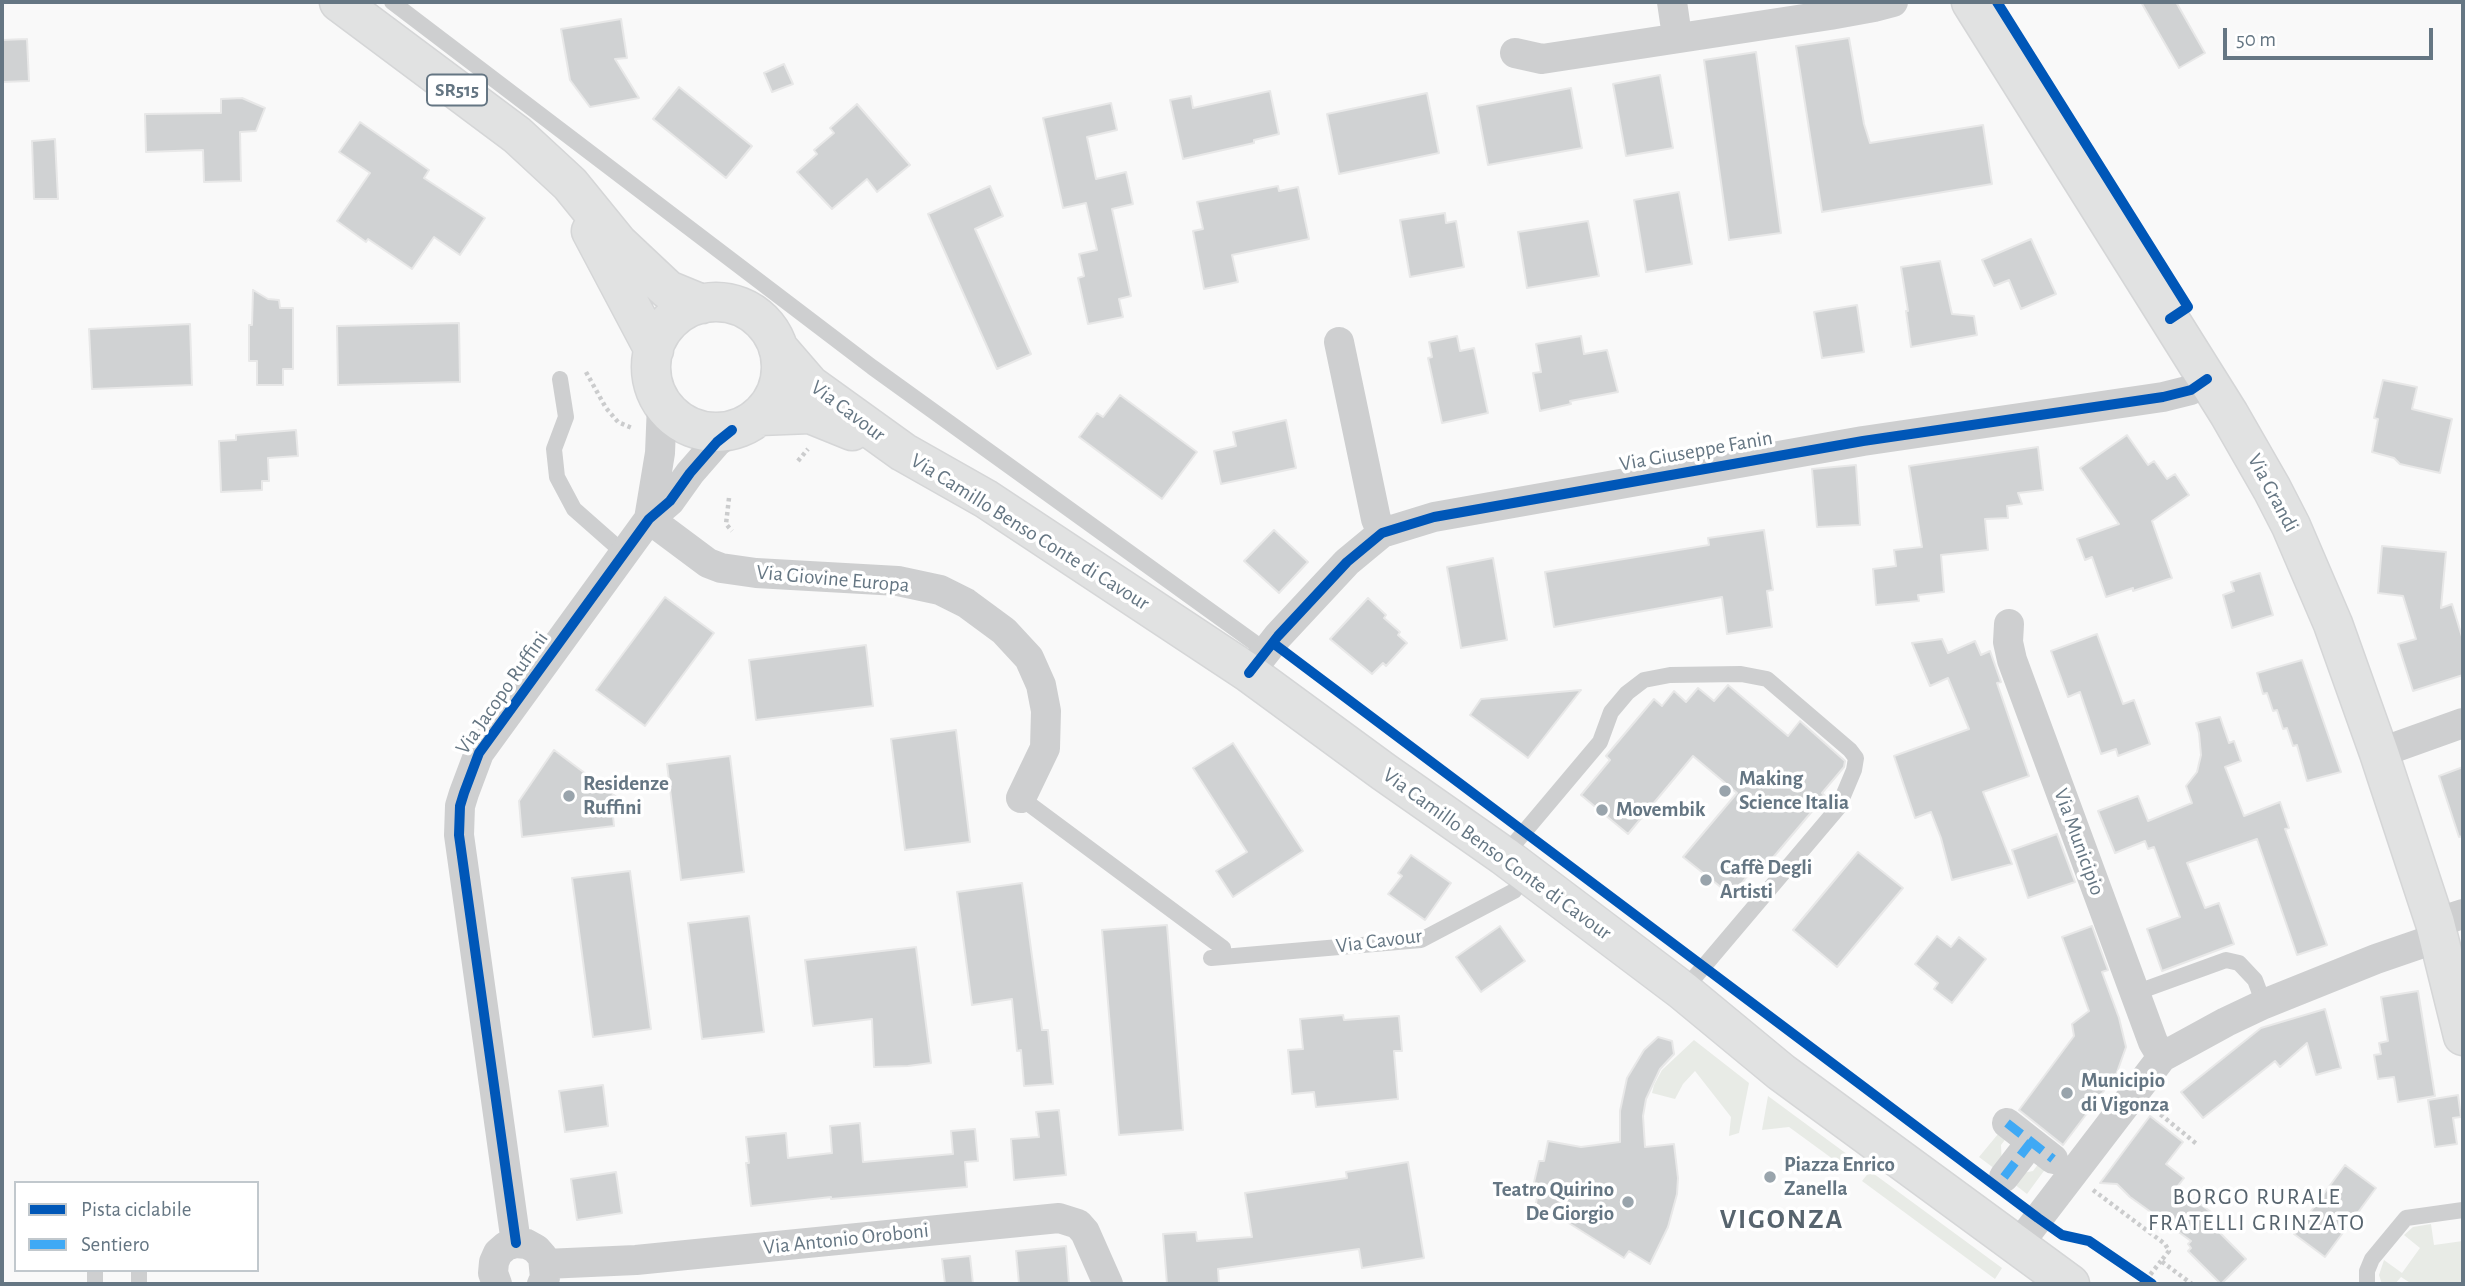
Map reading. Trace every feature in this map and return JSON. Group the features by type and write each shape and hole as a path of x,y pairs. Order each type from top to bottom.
{"main road":[{"name":"SR515","path":"339,2 517,135 570,184 618,243 668,290 702,304"},
{"name":"Via Grandi","path":"1971,2 2207,379 2291,526 2333,624 2379,753 2446,925 2463,1036"},
{"name":"SR515","path":"570,184 598,246 654,350"},
{"path":"721,303 740,307 757,317 770,330 778,348 781,367 779,385 771,402 745,423 712,432 693,428 676,418 649,417 654,387 651,368 654,350 660,334 671,320 686,310 702,304 721,303"},
{"name":"Via Cavour","path":"778,348 810,385 903,452"},
{"name":"Via Cavour","path":"745,423 810,414 903,452"},
{"name":"Via Camillo Benso Conte di Cavour","path":"903,452 1258,662 1384,772 1515,864 1683,991 1781,1072 2070,1284"}],"street":[{"path":"1672,2 1677,36"},
{"path":"1505,51 1542,59 1677,36 1841,13 1893,2"},
{"path":"1339,342 1376,519 1382,533"},
{"name":"Via Giuseppe Fanin","path":"1258,662 1347,562 1382,533 1434,517 1863,441 2163,397 2191,390 2207,379"},
{"name":"Via Jacopo Ruffini","path":"649,417 660,453 649,519"},
{"name":"Via Jacopo Ruffini","path":"516,1243 459,835 460,806 479,753 649,519 670,501 717,442 745,423"},
{"name":"Via Giovine Europa","path":"649,519 708,563 721,568 757,573 898,581 940,590 966,603 1004,631 1029,658 1041,685 1046,711 1045,748 1021,798"},
{"name":"Via Municipio","path":"2009,624 2008,642 2012,660 2153,1042 2162,1057"},
{"path":"2379,753 2463,723"},
{"path":"2018,1245 2162,1057 2264,1004 2365,964 2446,925"},
{"path":"2004,1177 2042,1151 2007,1123"},
{"name":"Via Antonio Oroboni","path":"543,1274 636,1260 1059,1218 1078,1224 1085,1232 1108,1284"},
{"path":"497,1284 493,1273 498,1253 506,1246 516,1243 527,1244 536,1249 543,1274"}],"lane":[{"path":"392,2 1258,662"},
{"path":"560,379 566,417 554,449 557,477 574,509 625,554"},
{"name":"Via Cavour","path":"1217,953 1421,940 1514,891 1515,864 1600,742 1611,712 1627,693 1644,680 1670,675 1741,674 1767,679 1850,750 1856,758 1854,770 1838,808 1683,991"},
{"name":"Via Giovine Europa","path":"1021,798 1217,953"},
{"path":"2135,993 2226,960 2239,962 2255,980 2264,1004"},
{"path":"2367,1284 2367,1271 2372,1259 2406,1218 2463,1210"}],"path":[{"path":"586,372 606,408 618,422 649,417"},
{"path":"729,498 726,524 732,531"},
{"path":"2152,1107 2198,1145"},
{"path":"2091,1189 2165,1244 2169,1251 2146,1280"},
{"path":"2161,1261 2192,1284"}],"shaded area":[{"path":"1694,1040 1749,1083 1739,1133 1729,1136 1731,1117 1695,1071 1683,1084 1675,1099 1652,1093 1662,1070"},
{"path":"1768,1096 1859,1163 1852,1173 1789,1127 1762,1130"},
{"path":"2003,1128 2010,1133 2001,1145 2002,1168 1999,1172 1979,1157"},
{"path":"2042,1159 2049,1164 2027,1194 2009,1180 2013,1175 2033,1171"},
{"path":"1870,1171 2002,1268 1995,1279 1862,1181"},
{"path":"2431,1224 2434,1245 2463,1241 2463,1284 2412,1284 2401,1277 2395,1284 2382,1284 2379,1275 2384,1260 2402,1273 2420,1248 2404,1235 2413,1227"}],"building":[{"path":"2141,2 2176,2 2205,53 2179,68"},
{"path":"621,19 627,58 615,59 639,98 590,107 570,80 561,29"},
{"path":"1849,38 1864,124 1870,143 1983,125 1992,184 1822,212 1796,46"},
{"path":"27,39 29,81 2,82 2,40"},
{"path":"1756,52 1781,233 1729,240 1704,60"},
{"path":"784,64 793,84 772,92 764,73"},
{"path":"1660,75 1673,148 1626,156 1613,84"},
{"path":"679,87 752,146 726,178 653,119"},
{"path":"1571,88 1582,148 1488,165 1477,106"},
{"path":"1270,91 1279,134 1254,140 1254,143 1183,159 1170,100 1191,96 1193,108"},
{"path":"1427,93 1439,153 1339,174 1327,114"},
{"path":"242,98 265,108 256,131 240,132 241,181 204,182 203,150 146,152 145,114 221,113 221,99"},
{"path":"1111,103 1117,130 1087,137 1096,179 1126,172 1133,204 1112,209 1131,296 1119,299 1123,317 1088,324 1078,278 1084,276 1079,254 1097,250 1086,203 1063,208 1043,118"},
{"path":"857,104 910,165 877,192 867,179 832,209 797,172 817,154 814,150 834,133 830,128"},
{"path":"360,122 429,170 424,178 485,218 460,255 434,237 412,269 337,221 370,173 339,152"},
{"path":"55,139 58,199 34,199 32,141"},
{"path":"990,186 1003,216 975,229 1031,354 997,369 928,214"},
{"path":"1278,186 1279,191 1298,187 1309,239 1232,255 1238,282 1204,289 1193,231 1203,229 1197,202"},
{"path":"1679,192 1692,264 1646,272 1634,200"},
{"path":"1445,213 1446,223 1456,221 1464,267 1410,277 1400,220"},
{"path":"1588,221 1599,276 1527,288 1518,232"},
{"path":"2031,239 2056,294 2021,309 2009,280 1994,286 1982,260"},
{"path":"1940,261 1952,314 1974,316 1977,335 1911,347 1901,267"},
{"path":"253,290 268,299 279,300 280,308 293,308 293,369 283,369 283,385 257,385 257,361 249,361"},
{"path":"1857,305 1864,352 1822,358 1814,312"},
{"path":"459,323 460,382 338,385 337,326"},
{"path":"190,324 192,385 92,389 89,329"},
{"path":"1457,336 1460,351 1474,348 1488,413 1442,423 1428,358 1432,357 1429,342"},
{"path":"1581,336 1584,354 1607,350 1618,392 1570,401 1571,404 1540,411 1533,373 1541,372 1536,344"},
{"path":"2383,380 2417,387 2412,409 2452,419 2440,473 2400,464 2394,458 2372,452 2378,419 2374,418"},
{"path":"1120,395 1197,452 1162,499 1079,437 1097,413 1103,417"},
{"path":"1286,420 1296,468 1221,484 1214,451 1236,446 1233,432"},
{"path":"296,430 298,456 268,458 269,481 262,481 262,490 221,492 219,441 236,440 236,435"},
{"path":"2127,435 2148,465 2154,461 2167,479 2175,474 2189,495 2152,521 2172,578 2106,597 2092,557 2085,560 2077,539 2119,524 2080,468"},
{"path":"2038,447 2043,490 2018,493 2022,504 2007,506 2008,518 1985,519 1988,550 1941,555 1944,592 1918,595 1919,601 1876,605 1873,569 1896,566 1894,550 1922,547 1909,466"},
{"path":"1856,465 1860,525 1817,527 1812,469"},
{"path":"1274,530 1308,562 1279,593 1244,561"},
{"path":"1764,530 1773,590 1767,591 1772,627 1727,634 1722,597 1554,627 1545,572 1709,545 1708,538"},
{"path":"2382,546 2446,552 2441,608 2452,604 2463,640 2463,675 2413,691 2398,644 2416,639 2403,596 2378,593"},
{"path":"1493,558 1507,640 1461,648 1447,567"},
{"path":"2260,573 2273,615 2232,628 2223,595 2234,591 2231,582"},
{"path":"665,597 714,633 645,726 596,690"},
{"path":"1368,598 1386,615 1384,618 1400,632 1398,635 1407,643 1386,666 1383,663 1372,674 1330,639"},
{"path":"2097,634 2123,704 2134,700 2150,744 2118,756 2116,749 2101,754 2080,692 2068,697 2051,651"},
{"path":"1942,639 1948,653 1975,641 1981,655 1990,651 2001,682 1997,683 2029,776 1983,792 2012,864 1952,880 1931,812 1915,818 1894,756 1969,729 1948,678 1930,686 1912,643"},
{"path":"866,645 873,706 756,720 749,660"},
{"path":"2302,660 2341,772 2307,781 2297,745 2293,746 2287,728 2283,729 2277,710 2273,711 2267,693 2263,694 2257,673"},
{"path":"1728,685 1788,736 1800,721 1845,761 1844,767 1822,793 1825,796 1765,867 1758,862 1732,896 1683,857 1737,793 1693,756 1628,834 1581,795 1610,760 1606,756 1654,699 1662,706 1674,691 1686,702 1698,688 1714,701"},
{"path":"1581,690 1528,758 1470,715 1481,699"},
{"path":"2220,717 2229,743 2234,741 2241,761 2225,767 2244,816 2280,802 2289,828 2285,829 2327,945 2297,955 2257,839 2187,863 2205,908 2219,903 2234,944 2162,971 2147,929 2180,917 2154,847 2148,849 2145,841 2115,853 2098,811 2138,796 2148,821 2192,803 2186,786 2197,772 2201,755 2196,723"},
{"path":"956,730 970,842 905,850 891,739"},
{"path":"1233,743 1303,851 1233,897 1216,871 1247,852 1193,768"},
{"name":"Residenze Ruffini","path":"554,750 637,813 613,816 614,826 522,837 519,801"},
{"path":"730,756 744,872 681,880 667,764"},
{"path":"2463,767 2463,836 2459,837 2439,776"},
{"path":"2057,834 2075,882 2028,898 2012,850"},
{"path":"1858,852 1903,888 1837,967 1793,930"},
{"path":"1411,855 1451,883 1425,920 1388,894 1402,876 1398,873"},
{"path":"630,871 651,1029 593,1037 572,878"},
{"path":"1022,883 1042,1030 1048,1030 1053,1084 1024,1086 1021,1050 1017,1051 1012,999 972,1005 957,892"},
{"path":"749,916 764,1032 702,1039 688,923"},
{"path":"1167,925 1183,1130 1119,1135 1102,930"},
{"path":"1500,926 1525,961 1481,992 1456,957"},
{"path":"2092,926 2108,970 2102,972 2119,1018 2126,1047 2116,1075 2063,1145 2019,1110 2074,1036 2072,1024 2089,1011 2062,937"},
{"path":"1937,936 1951,947 1959,937 1986,959 1952,1003 1934,989 1938,983 1915,964"},
{"path":"916,947 931,1063 874,1067 872,1019 813,1026 805,960"},
{"path":"2418,991 2435,1096 2398,1102 2394,1077 2378,1079 2374,1055 2381,1054 2379,1043 2388,1041 2381,997"},
{"path":"2325,1009 2341,1068 2316,1075 2307,1043 2280,1067 2275,1061 2203,1118 2181,1092 2261,1028"},
{"path":"1343,1015 1344,1020 1399,1016 1402,1051 1394,1051 1398,1099 1316,1107 1314,1092 1292,1094 1288,1050 1303,1049 1300,1019"},
{"path":"1658,1037 1672,1041 1674,1054 1660,1069 1646,1099 1643,1116 1645,1147 1674,1144 1678,1178 1677,1194 1668,1227 1650,1264 1629,1251 1624,1258 1564,1220 1534,1215 1538,1192 1532,1191 1539,1161 1544,1161 1548,1141 1581,1147 1620,1142 1620,1111 1627,1078 1644,1050"},
{"path":"603,1085 608,1126 565,1132 559,1091"},
{"path":"2458,1095 2461,1117 2453,1118 2457,1144 2435,1147 2428,1100"},
{"path":"1059,1110 1066,1175 1014,1180 1011,1139 1039,1137 1036,1112"},
{"path":"2150,1116 2183,1142 2166,1164 2184,1178 2177,1187 2211,1212 2206,1219 2246,1259 2221,1284 2188,1251 2191,1241 2130,1197 2117,1184 2100,1183"},
{"path":"860,1123 863,1162 953,1154 951,1131 975,1129 978,1161 965,1162 967,1187 751,1206 746,1137 786,1133 788,1158 832,1153 830,1126"},
{"path":"1408,1162 1424,1258 1362,1268 1359,1249 1218,1269 1219,1284 1167,1284 1163,1234 1196,1232 1197,1241 1252,1237 1245,1193 1347,1178 1346,1172"},
{"path":"2345,1165 2376,1188 2325,1257 2294,1234"},
{"path":"616,1172 622,1213 577,1220 571,1179"},
{"path":"1066,1246 1069,1284 1019,1284 1016,1251"},
{"path":"970,1256 973,1284 945,1284 942,1259"}],"marked path":[{"path":"2007,1123 2053,1159"},
{"path":"2004,1177 2031,1142"}],"cycle path":[{"path":"1997,2 2188,307 2170,319"},
{"path":"1249,673 1278,636 1347,562 1382,533 1434,517 1863,441 2163,397 2191,390 2207,379"},
{"path":"516,1243 459,835 460,806 479,753 649,519 670,501 717,442 732,430"},
{"path":"1273,643 2038,1218 2062,1235 2089,1241 2152,1284"}],"place":[{"name":"Making Science Italia","path":"1725,791"},
{"name":"Residenze Ruffini","path":"569,796"},
{"name":"Movembik","path":"1602,810"},
{"name":"Caffè Degli Artisti","path":"1706,880"},
{"name":"Municipio di Vigonza","path":"2067,1093"},
{"name":"Piazza Enrico Zanella","path":"1770,1177"},
{"name":"Teatro Quirino De Giorgio","path":"1628,1202"}],"district":[{"name":"BORGO RURALE FRATELLI GRINZATO","path":"2257,1210"},
{"name":"VIGONZA","path":"1782,1220"}]}
